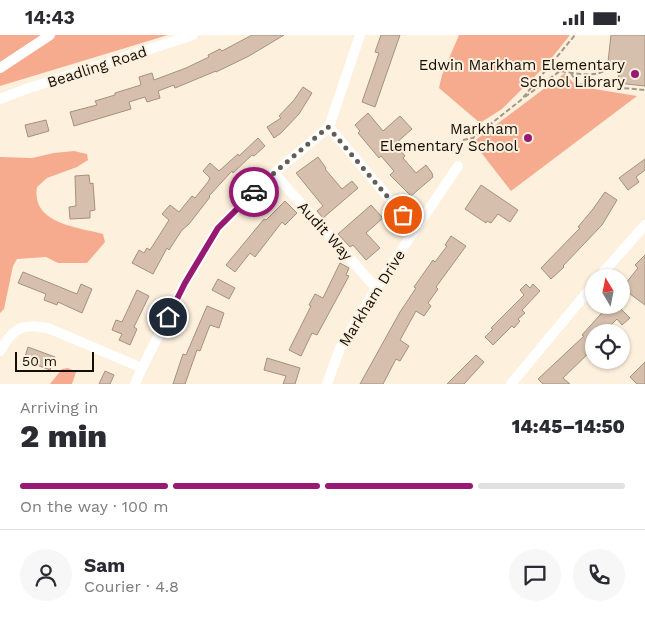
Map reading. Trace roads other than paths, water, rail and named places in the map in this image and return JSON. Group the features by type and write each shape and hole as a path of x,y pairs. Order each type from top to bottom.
{"street":[{"path":"0,68 50,35"},
{"name":"Beadling Road","path":"0,99 193,35"},
{"path":"136,384 142,367 185,283 218,228 274,173 328,127 360,35"},
{"path":"328,127 415,229"},
{"name":"Markham Drive","path":"327,384 340,348 376,288 458,166"},
{"name":"Audit Way","path":"274,173 376,288"},
{"path":"607,269 645,225"},
{"path":"511,384 585,295"},
{"path":"0,351 13,332 22,327 34,325 48,328 142,367"}],"place":[{"name":"Edwin Markham Elementary School Library","path":"635,74"},
{"name":"Markham Elementary School","path":"528,138"}]}
